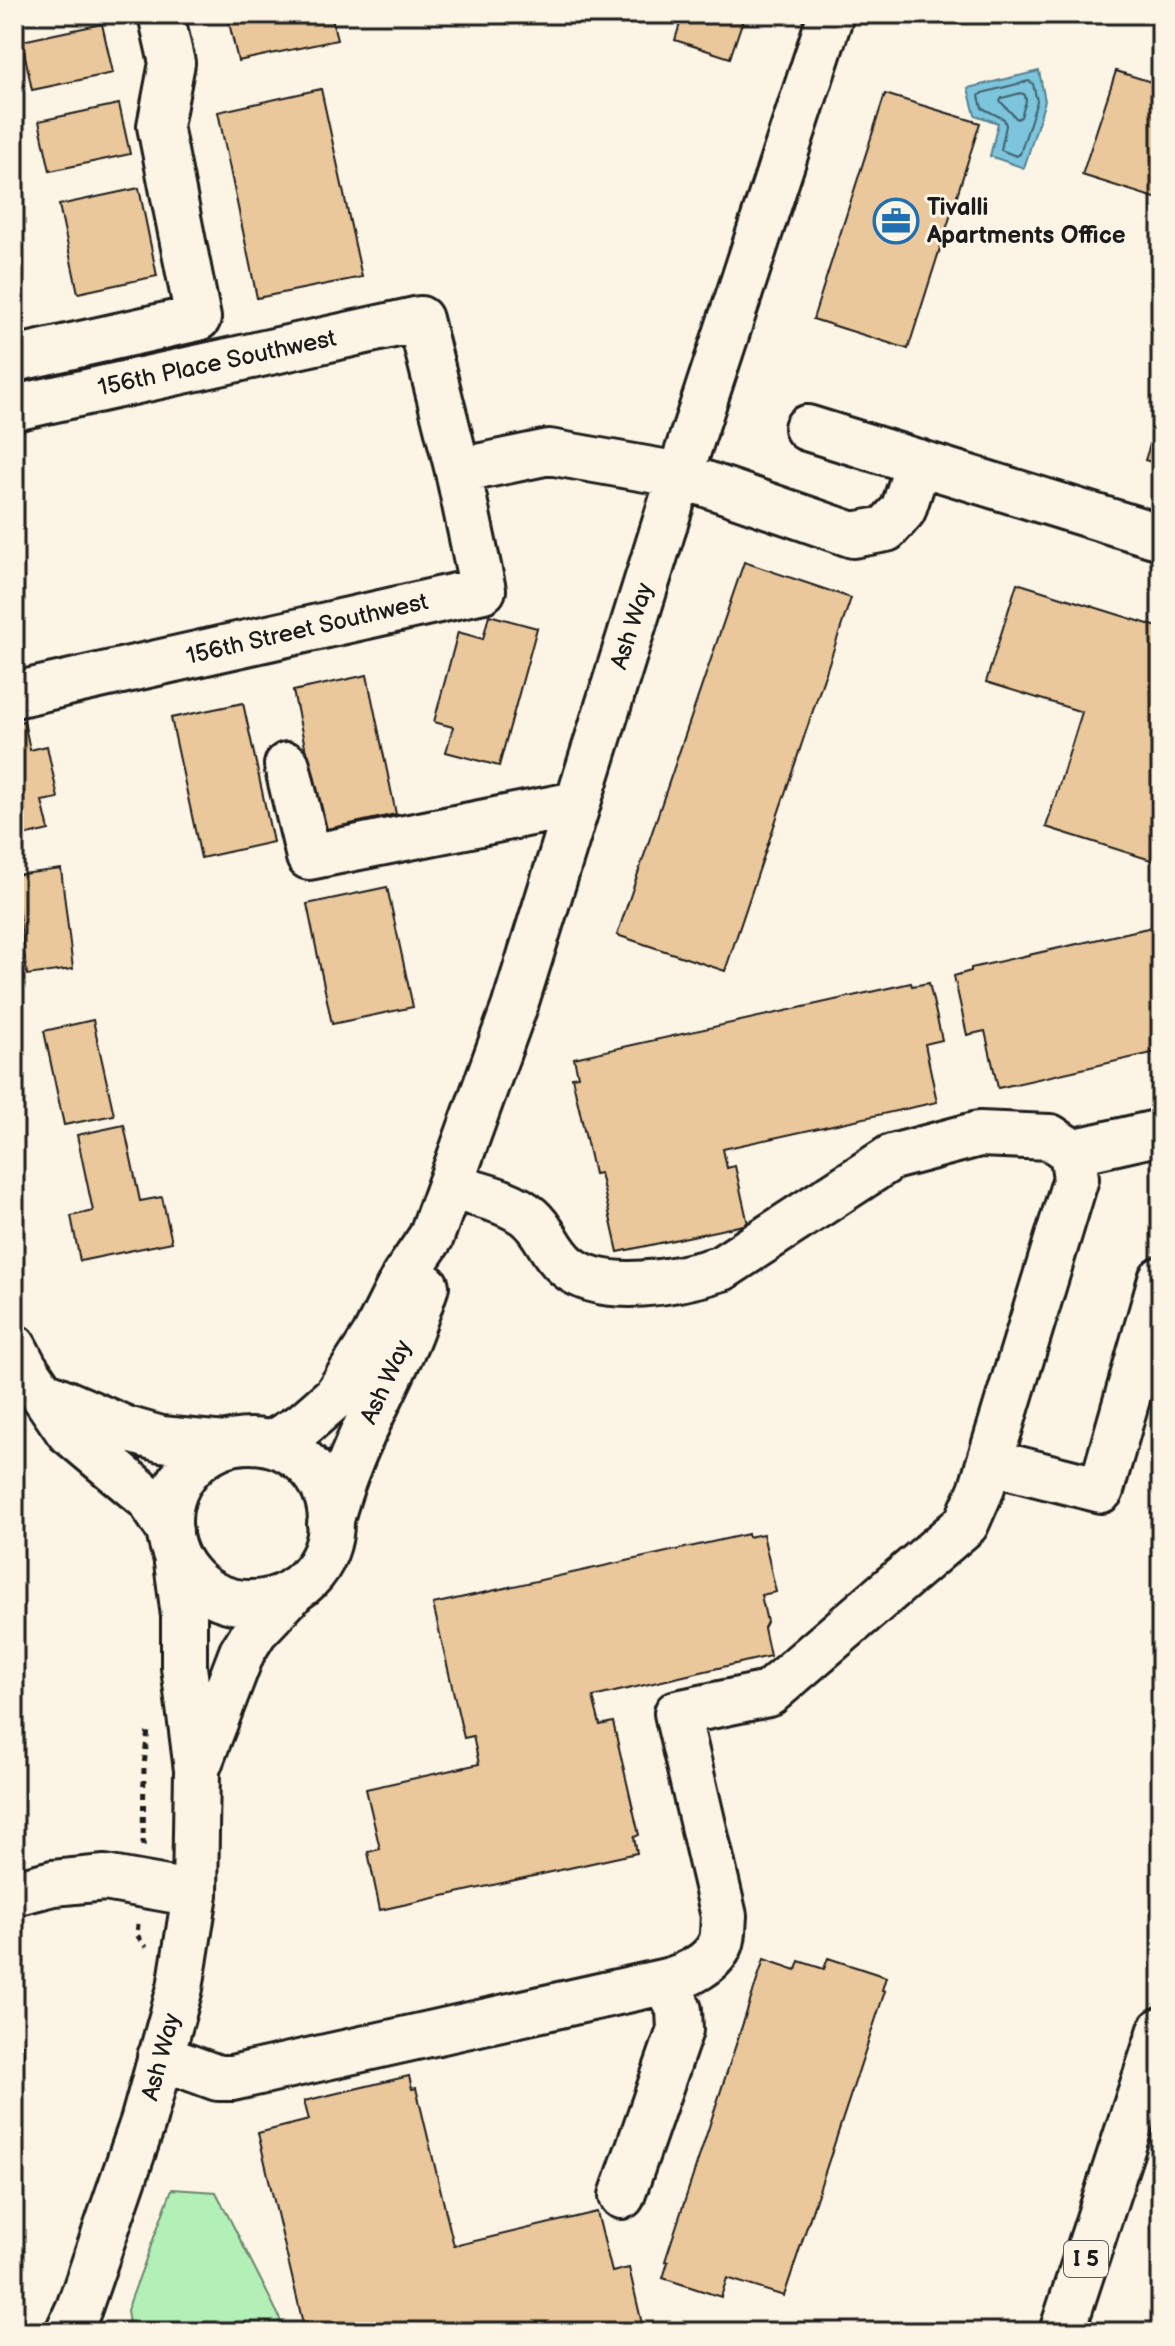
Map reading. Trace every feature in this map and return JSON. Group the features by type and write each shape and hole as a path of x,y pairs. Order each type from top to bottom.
{"main road":[{"path":"14,359 198,318 160,126 172,63 161,14"},
{"name":"Ash Way","path":"274,1442 304,1424 336,1396 374,1337 404,1277 431,1237 514,1008 680,475 831,14"},
{"name":"156th Place Southwest","path":"14,408 420,319 458,471"},
{"path":"807,428 1161,537"},
{"path":"458,471 549,452 680,475 853,535 886,529 903,510 919,462"},
{"name":"156th Street Southwest","path":"14,695 483,590 458,471"},
{"path":"287,765 309,857 576,804"},
{"path":"450,1186 515,1209 530,1218 556,1256 570,1269 596,1280 620,1285 700,1275 722,1268 892,1157 979,1134 1050,1137 1072,1152 1161,1132"},
{"path":"160,2057 218,2078 232,2078 667,1981 700,1967 721,1944 724,1916 677,1713 768,1694 966,1524 990,1462 1076,1178 1072,1152"},
{"name":"Ash Way","path":"330,1524 354,1449 407,1339 428,1281 431,1237"},
{"path":"990,1462 1101,1490 1161,1279"},
{"path":"14,1347 68,1431 149,1499 189,1576 204,1591 223,1601 269,1601 295,1589 315,1570 326,1549 330,1524 327,1497 315,1472 296,1453 274,1442 254,1440 225,1445 161,1439 126,1429 45,1394"},
{"path":"173,1543 172,1503 182,1478 200,1457 225,1445"},
{"name":"Ash Way","path":"68,2332 143,2122 180,1988 195,1894 197,1770 184,1667 184,1616 173,1543"},
{"name":"Ash Way","path":"197,1770 242,1652 255,1631 295,1589"},
{"path":"14,1893 53,1883 105,1878 195,1894"},
{"path":"622,2196 680,2030 679,2010 667,1981"},
{"name":"I 5","path":"1062,2332 1161,2030"},
{"path":"1046,2332 1109,2185"}],"path":[{"path":"143,1860 144,1766 149,1719"}],"green space":[{"path":"172,2189 216,2192 279,2316 283,2332 130,2332 127,2310"}],"water":[{"path":"1039,71 1045,101 1024,168 990,156 998,123 975,115 968,88"}],"building":[{"path":"227,14 331,14 337,40 238,61"},
{"path":"683,14 745,14 730,58 675,40"},
{"path":"102,24 113,73 32,90 22,41"},
{"path":"1116,71 1161,85 1161,200 1082,175"},
{"path":"321,89 362,277 257,298 218,112"},
{"name":"Tivalli Apartments Office","path":"885,94 980,123 908,349 813,319"},
{"path":"119,104 130,154 50,171 39,121"},
{"path":"139,188 157,276 78,293 59,205"},
{"path":"1161,411 1161,465 1145,460"},
{"path":"744,562 851,598 725,971 617,935"},
{"path":"1017,583 1161,628 1161,837 1154,861 1046,827 1082,712 986,682"},
{"path":"489,615 537,628 499,766 446,752 453,727 434,722 458,632 483,639"},
{"path":"367,675 396,814 323,830 293,691"},
{"path":"243,703 273,842 201,858 171,718"},
{"path":"24,721 30,750 47,746 58,798 42,801 49,830 14,838 14,723"},
{"path":"61,869 73,969 27,975 14,875"},
{"path":"387,887 413,1007 332,1024 307,904"},
{"path":"1161,925 1161,1051 998,1088 985,1031 967,1035 954,976 971,971 971,968"},
{"path":"911,983 912,986 929,983 942,1040 925,1044 937,1102 723,1149 727,1168 735,1166 748,1224 618,1252 600,1173 594,1174 572,1077 578,1076 574,1058"},
{"path":"93,1020 114,1115 64,1125 44,1031"},
{"path":"124,1125 140,1201 162,1197 172,1242 80,1261 71,1216 93,1211 77,1135"},
{"path":"748,1534 748,1537 763,1534 776,1592 761,1595 770,1656 593,1697 600,1725 613,1722 639,1835 634,1837 637,1853 380,1910 368,1852 380,1849 366,1789 479,1764 473,1736 464,1738 433,1604"},
{"path":"828,1958 886,1977 882,1990 885,1991 784,2296 727,2278 721,2297 663,2278 668,2262 665,2261 764,1959 796,1970 799,1961 824,1969"},
{"path":"14,2045 23,2045 23,2086 14,2086"},
{"path":"409,2076 412,2089 416,2088 454,2246 597,2212 612,2272 629,2268 642,2324 626,2328 627,2332 305,2332 258,2133 309,2120 304,2101"}],"place":[{"name":"Tivalli Apartments Office","path":"896,221"}]}
